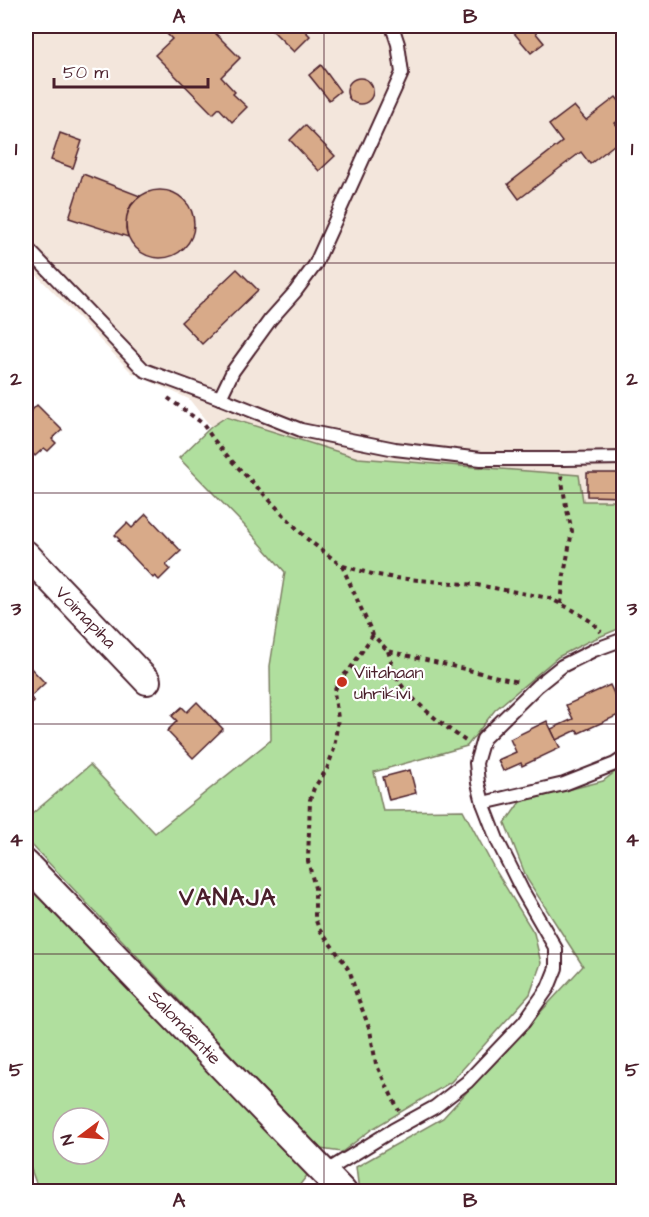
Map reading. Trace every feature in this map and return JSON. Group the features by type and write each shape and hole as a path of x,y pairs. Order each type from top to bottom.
{"street":[{"name":"Voimapiha","path":"26,554 147,681"},
{"name":"Salomäentie","path":"26,864 343,1191"}],"lane":[{"path":"220,398 233,371 270,320 315,265 402,73 398,44 392,26"},
{"path":"26,247 144,370 301,430 395,449 481,459 624,458"},
{"path":"325,1172 435,1107 468,1082 524,1022 548,988 556,968 556,949 498,842 483,803 476,763 483,739 537,686 562,666 594,650 624,639"},
{"path":"483,803 564,784 615,764 624,758"}],"path":[{"path":"164,395 202,423 230,459 306,538 342,566 395,578 477,585 549,598 592,622 611,643"},
{"path":"558,459 572,531 561,604"},
{"path":"342,566 373,635 388,651 398,679 415,700 480,752"},
{"path":"373,635 350,669 340,679 334,692 338,718 334,749 327,769 314,788 310,800 308,861 315,888 315,918 319,929 350,972 370,1030 376,1064 405,1124"},
{"path":"388,651 537,686"}],"shaded area":[{"path":"26,26 623,26 623,501 582,501 579,475 358,458 227,418 211,427 189,399 132,373 26,264"}],"green space":[{"path":"226,417 358,458 579,475 583,501 623,501 623,627 558,657 495,710 467,746 374,772 383,811 463,810 494,868 534,933 541,963 530,994 451,1082 372,1129 342,1152 320,1149 26,839 26,819 90,765 155,833 271,740 270,666 285,572 244,525 179,458 211,427"},
{"path":"623,766 623,1191 359,1191 356,1167 443,1118 583,966 527,879 505,823 520,802 603,781"},
{"path":"26,878 309,1173 299,1186 288,1191 39,1191 26,1156"}],"building":[{"path":"159,26 208,26 240,58 221,77 235,92 233,94 247,107 232,122 219,108 213,114 155,55 172,39"},
{"path":"268,26 300,26 310,36 294,52"},
{"path":"508,26 530,26 544,43 531,53"},
{"path":"321,65 340,91 329,100 309,75"},
{"path":"360,78 369,82 373,91 369,100 360,104 351,100 347,91 351,82"},
{"path":"616,97 624,107 624,116 615,123 624,137 590,164 581,152 519,199 508,184 562,142 549,125 574,106 586,120"},
{"path":"305,125 335,156 319,171 290,140"},
{"path":"60,133 82,141 73,168 51,160"},
{"path":"83,174 140,196 128,212 126,228 128,237 69,218"},
{"path":"160,190 173,193 184,200 191,211 194,224 191,237 184,248 173,255 160,258 147,255 136,248 129,237 126,224 129,211 136,200 147,193"},
{"path":"237,269 258,290 202,344 181,322"},
{"path":"37,405 62,430 52,439 56,443 48,451 44,448 35,456 26,446 26,412 28,414"},
{"path":"587,473 624,473 624,497 587,496"},
{"path":"146,514 181,551 166,565 170,569 159,580 155,576 153,578 115,535 127,523 132,528"},
{"path":"26,663 45,683 30,697 34,701 26,709"},
{"path":"610,685 623,713 579,733 577,730 556,740 551,729 573,719 566,705"},
{"path":"624,690 624,706 620,707 614,694"},
{"path":"197,702 223,729 193,758 167,731 177,721 172,716 182,707 187,712"},
{"path":"547,721 560,748 522,766 521,763 503,771 498,760 516,752 510,739"},
{"path":"410,770 416,793 389,800 383,777"}],"place":[{"name":"Viitahaan uhrikivi","path":"342,682"}],"district":[{"name":"VANAJA","path":"228,897"}]}
